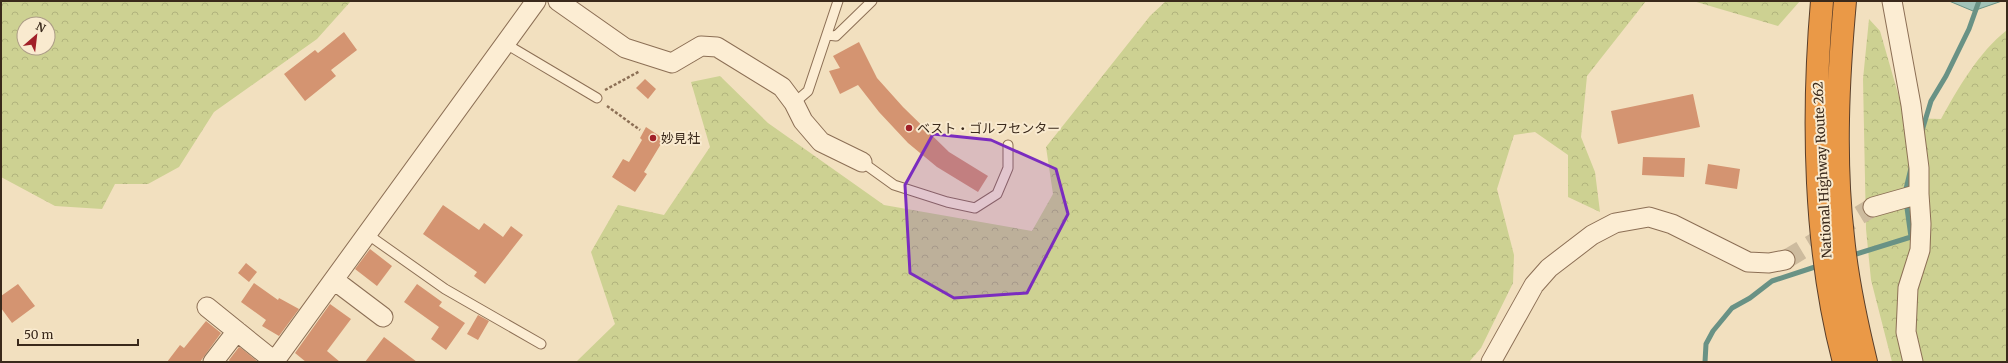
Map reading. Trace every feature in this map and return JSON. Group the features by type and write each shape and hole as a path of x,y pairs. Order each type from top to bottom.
{"highway":[{"name":"National Highway Route 262","path":"1822,1 1817,88 1821,214 1826,263 1844,362"},
{"name":"National Highway Route 262","path":"1846,1 1840,54 1838,150 1842,229 1853,305 1866,362"}],"street":[{"path":"207,307 237,331 279,360 334,280 536,1"},
{"path":"558,1 625,48 672,63 701,46 717,47 782,87 794,103 803,121 821,142 862,162"},
{"path":"1892,1 1917,143 1919,168 1918,194 1921,224 1920,250 1908,288 1906,332 1913,362"},
{"path":"1873,207 1918,194"},
{"path":"1491,362 1534,285 1549,268 1592,235 1615,223 1648,217 1672,224 1748,262 1769,263 1785,260"},
{"path":"334,280 383,317"},
{"path":"213,362 237,331"}],"lane":[{"path":"794,103 808,91 838,1"},
{"path":"827,35 836,36 872,1"},
{"path":"506,44 596,98"},
{"path":"862,162 894,185 947,202 975,208 997,194 1008,168 1008,145"},
{"path":"367,234 444,289 541,344"}],"path":[{"path":"640,130 596,98 602,91 652,64 657,58"}],"highlighted area":[{"path":"933,134 991,140 1056,169 1068,214 1027,293 954,298 910,273 905,185"}],"green space":[{"path":"1,1 351,1 317,39 214,112 179,167 148,184 115,184 102,209 55,206 1,177"},
{"path":"1166,1 1646,1 1587,76 1581,137 1595,172 1600,212 1568,197 1568,155 1535,132 1514,135 1497,189 1514,255 1513,283 1481,348 1469,362 576,362 615,324 591,252 618,205 664,215 710,147 691,82 720,76 768,123 884,205 1032,231 1053,194 1046,147 1150,16"},
{"path":"1693,1 1800,1 1778,26"},
{"path":"1869,19 1880,31 1905,118 1941,119 1962,83 1978,60 2007,30 2007,362 1892,362 1871,280 1866,229 1863,79"}],"water":[{"path":"1949,1 2002,1 1973,11"}],"building":[{"path":"344,32 357,50 331,70 336,76 305,101 284,74 315,50 318,53"},
{"path":"859,42 877,78 903,107 949,152 988,176 978,192 937,167 908,143 879,112 858,85 840,94 829,71 840,68 833,56"},
{"path":"645,79 656,89 648,99 636,88"},
{"path":"1693,94 1700,127 1618,144 1611,111"},
{"path":"646,127 664,139 644,172 647,174 635,192 612,177 623,159 629,162 642,140 640,138"},
{"path":"1643,157 1685,158 1684,177 1642,175"},
{"path":"1708,164 1740,169 1737,189 1705,184"},
{"path":"443,205 479,230 484,223 503,237 511,226 523,235 485,284 474,276 477,272 423,234"},
{"path":"370,249 392,266 377,286 355,269"},
{"path":"246,263 257,272 249,282 238,273"},
{"path":"254,283 278,300 279,298 299,309 279,336 262,326 266,320 241,302"},
{"path":"18,284 35,306 12,323 1,308 1,296"},
{"path":"417,284 442,302 439,306 465,323 446,350 431,339 439,327 404,302"},
{"path":"330,304 351,319 327,351 340,362 306,362 295,353"},
{"path":"478,315 489,321 478,340 467,334"},
{"path":"206,321 221,333 200,362 167,362 180,345 184,348"},
{"path":"384,337 417,362 365,362"},
{"path":"239,347 258,362 230,362 229,360"}],"waterway":[{"path":"1921,134 1931,101 1946,76 1969,29 1979,1"},
{"path":"1905,193 1911,168"},
{"path":"1850,256 1911,237 1906,201"},
{"path":"1705,362 1706,344 1713,331 1732,308 1750,298 1772,281 1821,265"}],"tunnel":[{"path":"1785,260 1873,207"}],"place":[{"name":"ベスト・ゴルフセンター","path":"909,128"},
{"name":"妙見社","path":"653,138"}]}
